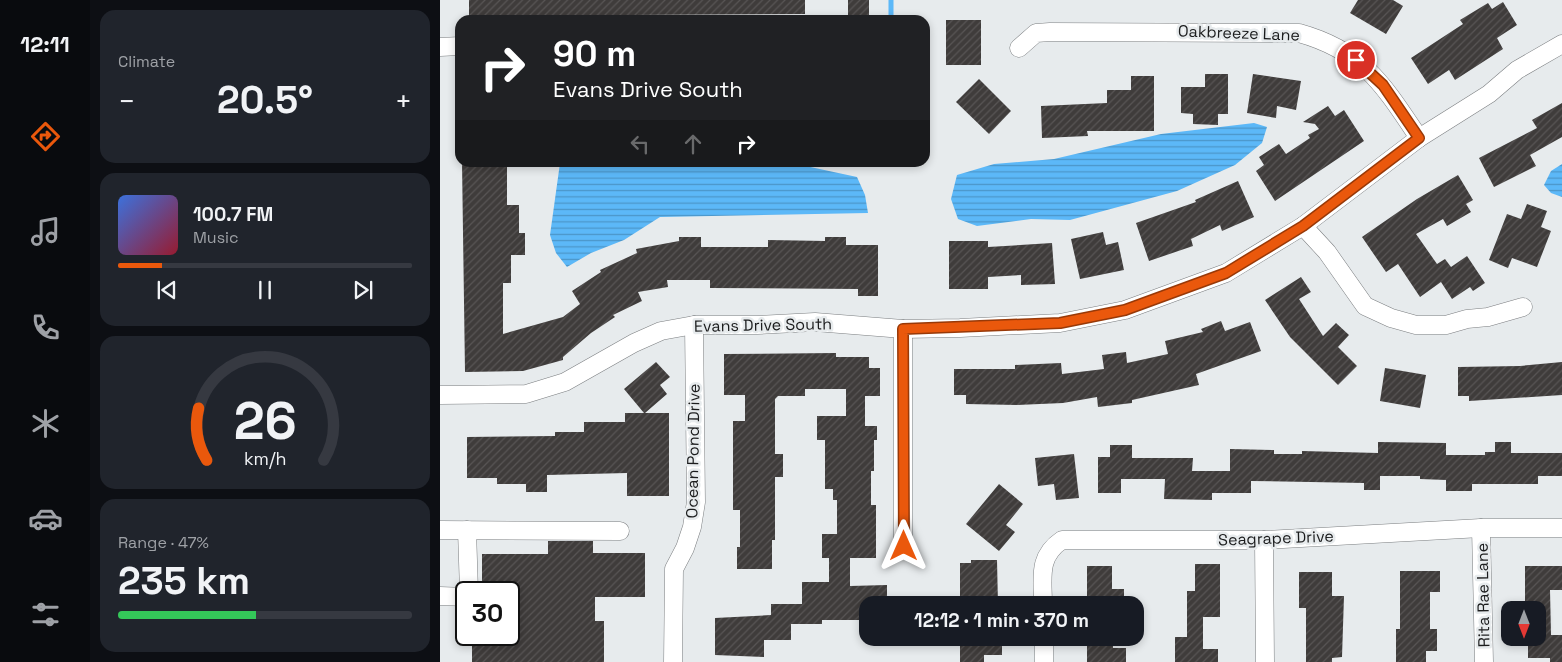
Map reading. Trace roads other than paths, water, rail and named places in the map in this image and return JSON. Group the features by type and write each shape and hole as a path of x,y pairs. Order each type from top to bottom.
{"street":[{"name":"Oakbreeze Lane","path":"1020,48 1036,33 1050,32 1299,33 1334,45 1372,73 1383,85 1419,138"},
{"name":"Evans Drive South","path":"440,395 526,394 565,382 634,343 661,332 694,325 756,325 814,322 903,329 1060,323 1125,310 1226,273 1303,226 1419,138 1489,94 1517,70 1562,44"},
{"path":"440,47 455,46"},
{"path":"1303,226 1327,252 1365,306 1391,318 1416,325 1446,325 1467,319 1488,317 1523,307"},
{"name":"Ocean Pond Drive","path":"672,662 674,569 685,548 692,528 696,502 694,325"},
{"path":"903,329 904,546"},
{"name":"Seagrape Drive","path":"1043,596 1043,560 1051,548 1062,540 1264,540 1481,528 1562,528"},
{"name":"Rita Rae Lane","path":"1481,528 1484,662"},
{"path":"440,530 620,531"},
{"path":"467,530 469,581"},
{"path":"1264,540 1265,662"},
{"path":"440,596 455,597"},
{"path":"1044,646 1044,662"}],"water":[{"path":"1254,123 1267,127 1262,143 1235,165 1177,191 1070,220 1031,219 977,226 958,219 951,199 957,175 994,164 1054,159 1161,134"},
{"path":"1562,164 1562,197 1551,193 1544,185 1551,171"},
{"path":"559,167 810,167 857,177 865,195 868,213 660,217 624,240 591,253 567,267 556,253 550,235"}],"waterway":[{"path":"891,0 891,15"}]}
